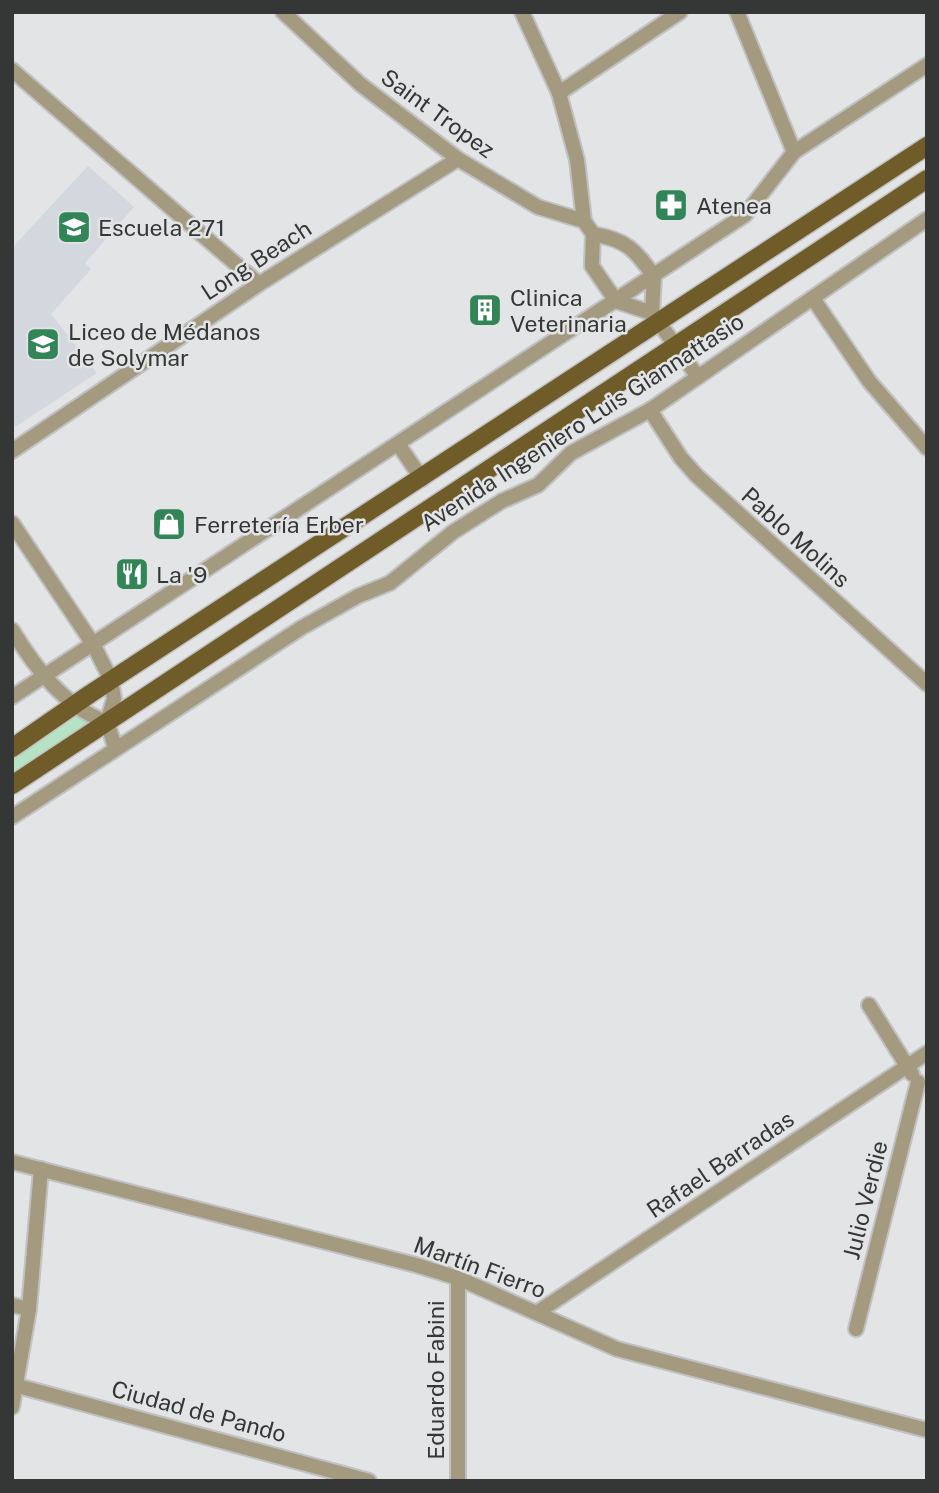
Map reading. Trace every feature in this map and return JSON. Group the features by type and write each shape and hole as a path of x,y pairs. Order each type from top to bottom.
{"main road":[{"name":"Avenida Ingeniero Luis Giannattasio","path":"12,748 111,680 422,479 655,318 927,146"},
{"name":"Avenida Ingeniero Luis Giannattasio","path":"12,785 927,179"}],"street":[{"name":"Saint Tropez","path":"284,12 360,84 457,159 538,207 584,221"},
{"path":"522,12 559,93 577,160 584,221 593,234 592,266 616,301 655,318 698,377"},
{"path":"559,93 680,12"},
{"path":"737,12 794,152"},
{"path":"12,698 745,215 794,152 927,65"},
{"path":"12,69 259,284"},
{"name":"Long Beach","path":"12,452 259,284 457,159"},
{"name":"Avenida Ingeniero Luis Giannattasio","path":"12,817 115,747 301,628 358,596 390,583 453,532 502,501 538,485 571,453 650,410 814,300 927,219"},
{"path":"593,234 615,238 634,248 654,276 655,318"},
{"path":"814,300 869,381 927,448"},
{"name":"Pablo Molins","path":"650,410 681,458 697,476 927,684"},
{"path":"398,444 422,479"},
{"path":"12,523 93,644 111,680 114,699 107,722 115,747"},
{"path":"12,630 19,654 76,704 92,716 107,722"},
{"path":"869,1005 906,1066 923,1083"},
{"name":"Rafael Barradas","path":"538,1312 927,1053"},
{"name":"Julio Verdie","path":"856,1329 923,1083"},
{"name":"Martín Fierro","path":"12,1162 458,1278 617,1349 927,1430"},
{"path":"12,1407 18,1386 29,1309 41,1170"},
{"name":"Eduardo Fabini","path":"458,1278 458,1481"},
{"path":"12,1305 29,1309"},
{"name":"Ciudad de Pando","path":"18,1386 369,1481"}],"shaded area":[{"path":"88,166 134,207 85,263 91,269 51,314 97,373 12,429 12,248"}],"green space":[{"path":"83,712 91,715 90,723 12,775 12,760"}],"place":[{"name":"Atenea","path":"671,205"},
{"name":"Escuela 271","path":"74,227"},
{"name":"Clinica Veterinaria","path":"485,310"},
{"name":"Liceo de Médanos de Solymar","path":"43,344"},
{"name":"Ferretería Erber","path":"169,524"},
{"name":"La '9","path":"132,574"}]}
